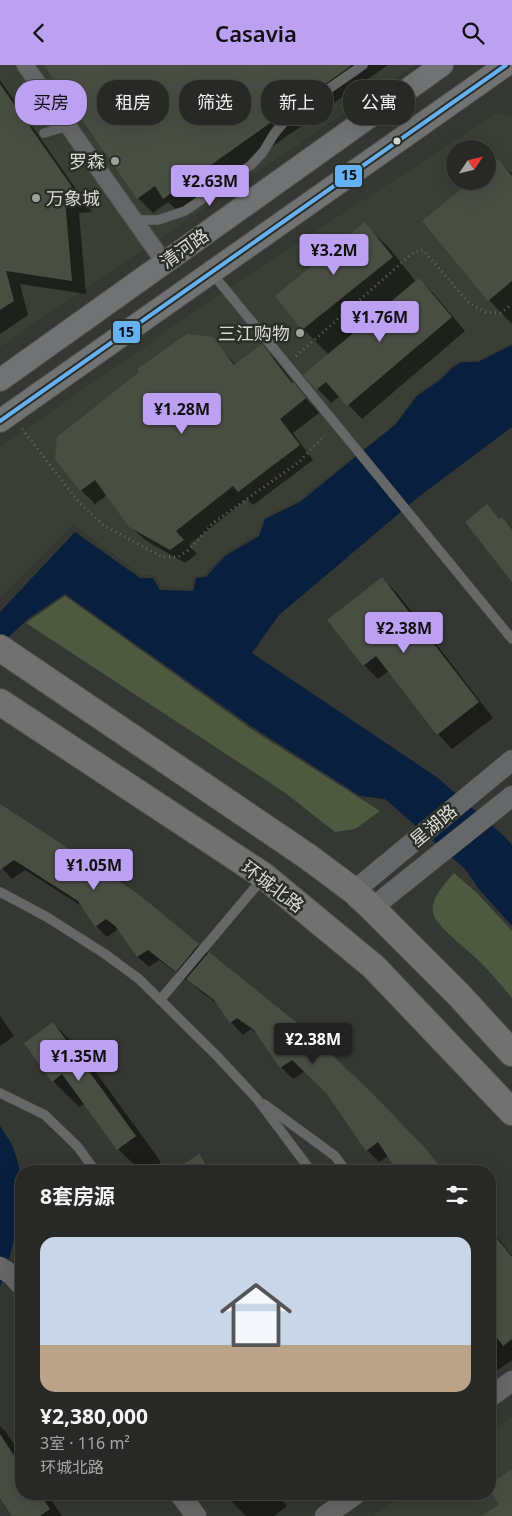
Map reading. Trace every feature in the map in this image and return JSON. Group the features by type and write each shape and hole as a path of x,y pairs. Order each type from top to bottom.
{"main road":[{"name":"清河路","path":"0,379 442,65"},
{"name":"清河路","path":"0,421 506,65"},
{"path":"0,649 307,856 363,899 459,995 512,1053"},
{"name":"环城北路","path":"0,702 264,876 374,967 428,1021 512,1112"}],"street":[{"path":"26,65 164,262"},
{"name":"星湖路","path":"363,899 512,760"},
{"name":"星湖路","path":"363,899 512,796"},
{"path":"0,1267 15,1278"},
{"path":"496,1393 512,1381"},
{"path":"184,1500 196,1516"},
{"path":"325,1516 348,1500"}],"lane":[{"path":"134,220 158,221 185,211 251,165 264,152 274,134 287,118 363,65"},
{"path":"44,133 69,126"},
{"path":"211,272 512,639"},
{"path":"160,1000 264,876"},
{"path":"0,892 47,917 105,954 139,979 217,1056 257,1099 306,1165"},
{"path":"0,1093 45,1115 78,1147 92,1165"},
{"path":"257,1099 335,1156 342,1165"}],"path":[{"path":"296,356 414,252 423,250 469,303 486,312 501,313 512,304"},
{"path":"22,428 78,501 103,525 162,557 178,557 190,549 213,523 299,462 325,436"}],"shaded area":[{"path":"0,65 415,65 393,80 343,80 343,114 333,121 333,80 261,80 261,125 327,125 0,347"},
{"path":"498,112 512,117 512,343 479,360 461,360 452,365 438,379 416,394 395,424 299,500 264,518 256,534 223,555 204,575 193,576 191,589 161,587 156,575 141,575 73,524 0,597 0,447 220,294 446,146 446,190 496,190 496,140 455,140"},
{"path":"512,1416 512,1516 372,1516 395,1500 496,1500 496,1428"}],"green space":[{"path":"65,596 251,729 380,811 355,829 335,832 284,792 26,623"},
{"path":"454,873 477,893 512,931 512,998 485,967 435,919 433,907 436,896"}],"water":[{"path":"512,345 512,427 421,495 279,615 252,653 438,778 505,837 512,845 512,926 479,889 465,869 385,799 360,796 251,726 65,594 29,618 0,645 0,612 75,532 140,578 153,578 160,590 193,591 196,578 206,577 225,556 259,536 265,519 300,502 396,424 417,396 440,380 453,367 462,362 478,362"},
{"path":"0,1126 10,1141 18,1165 15,1165 15,1236 0,1287"}],"building":[{"path":"44,65 352,65 331,80 261,80 261,125 267,125 163,199 155,186 137,199 86,125 87,80 54,80"},
{"name":"万象城","path":"0,84 15,105 15,125 29,125 79,197 65,199 72,281 6,271 14,301 0,310"},
{"path":"498,159 512,176 512,281 488,301 422,221 460,190 496,190 496,161"},
{"path":"365,222 393,257 302,330 275,296"},
{"path":"419,278 452,317 347,406 326,382 316,390 303,375"},
{"path":"187,334 213,337 234,365 262,344 306,398 280,419 300,445 238,492 233,486 176,531 184,540 170,550 129,527 95,480 80,491 55,459 57,437 139,372 137,369"},
{"path":"487,504 499,519 502,517 512,530 512,582 465,522"},
{"path":"382,577 479,702 437,735 376,656 363,666 327,620"},
{"path":"0,804 137,893 199,944 176,972 148,950 137,957 116,927 106,919 95,927 78,901 14,860 0,870"},
{"path":"209,952 307,1031 373,1094 426,1149 438,1165 393,1165 378,1142 366,1151 326,1093 292,1060 280,1068 254,1030 237,1018 230,1023 214,1000 186,979"},
{"path":"53,1022 136,1136 117,1150 62,1074 52,1082 24,1043"},
{"path":"199,1154 207,1165 182,1165"},
{"path":"496,1237 512,1257 512,1339 503,1346 496,1336"},
{"path":"0,1434 15,1457 15,1500 44,1500 50,1509 40,1516 12,1516 0,1498"},
{"path":"512,1469 512,1516 482,1516 499,1504 496,1500 496,1480"}],"transit line":[{"name":"15","path":"0,421 506,65"}],"place":[{"name":"罗森","path":"115,161"},
{"name":"万象城","path":"36,198"},
{"name":"三江购物","path":"300,333"}]}
